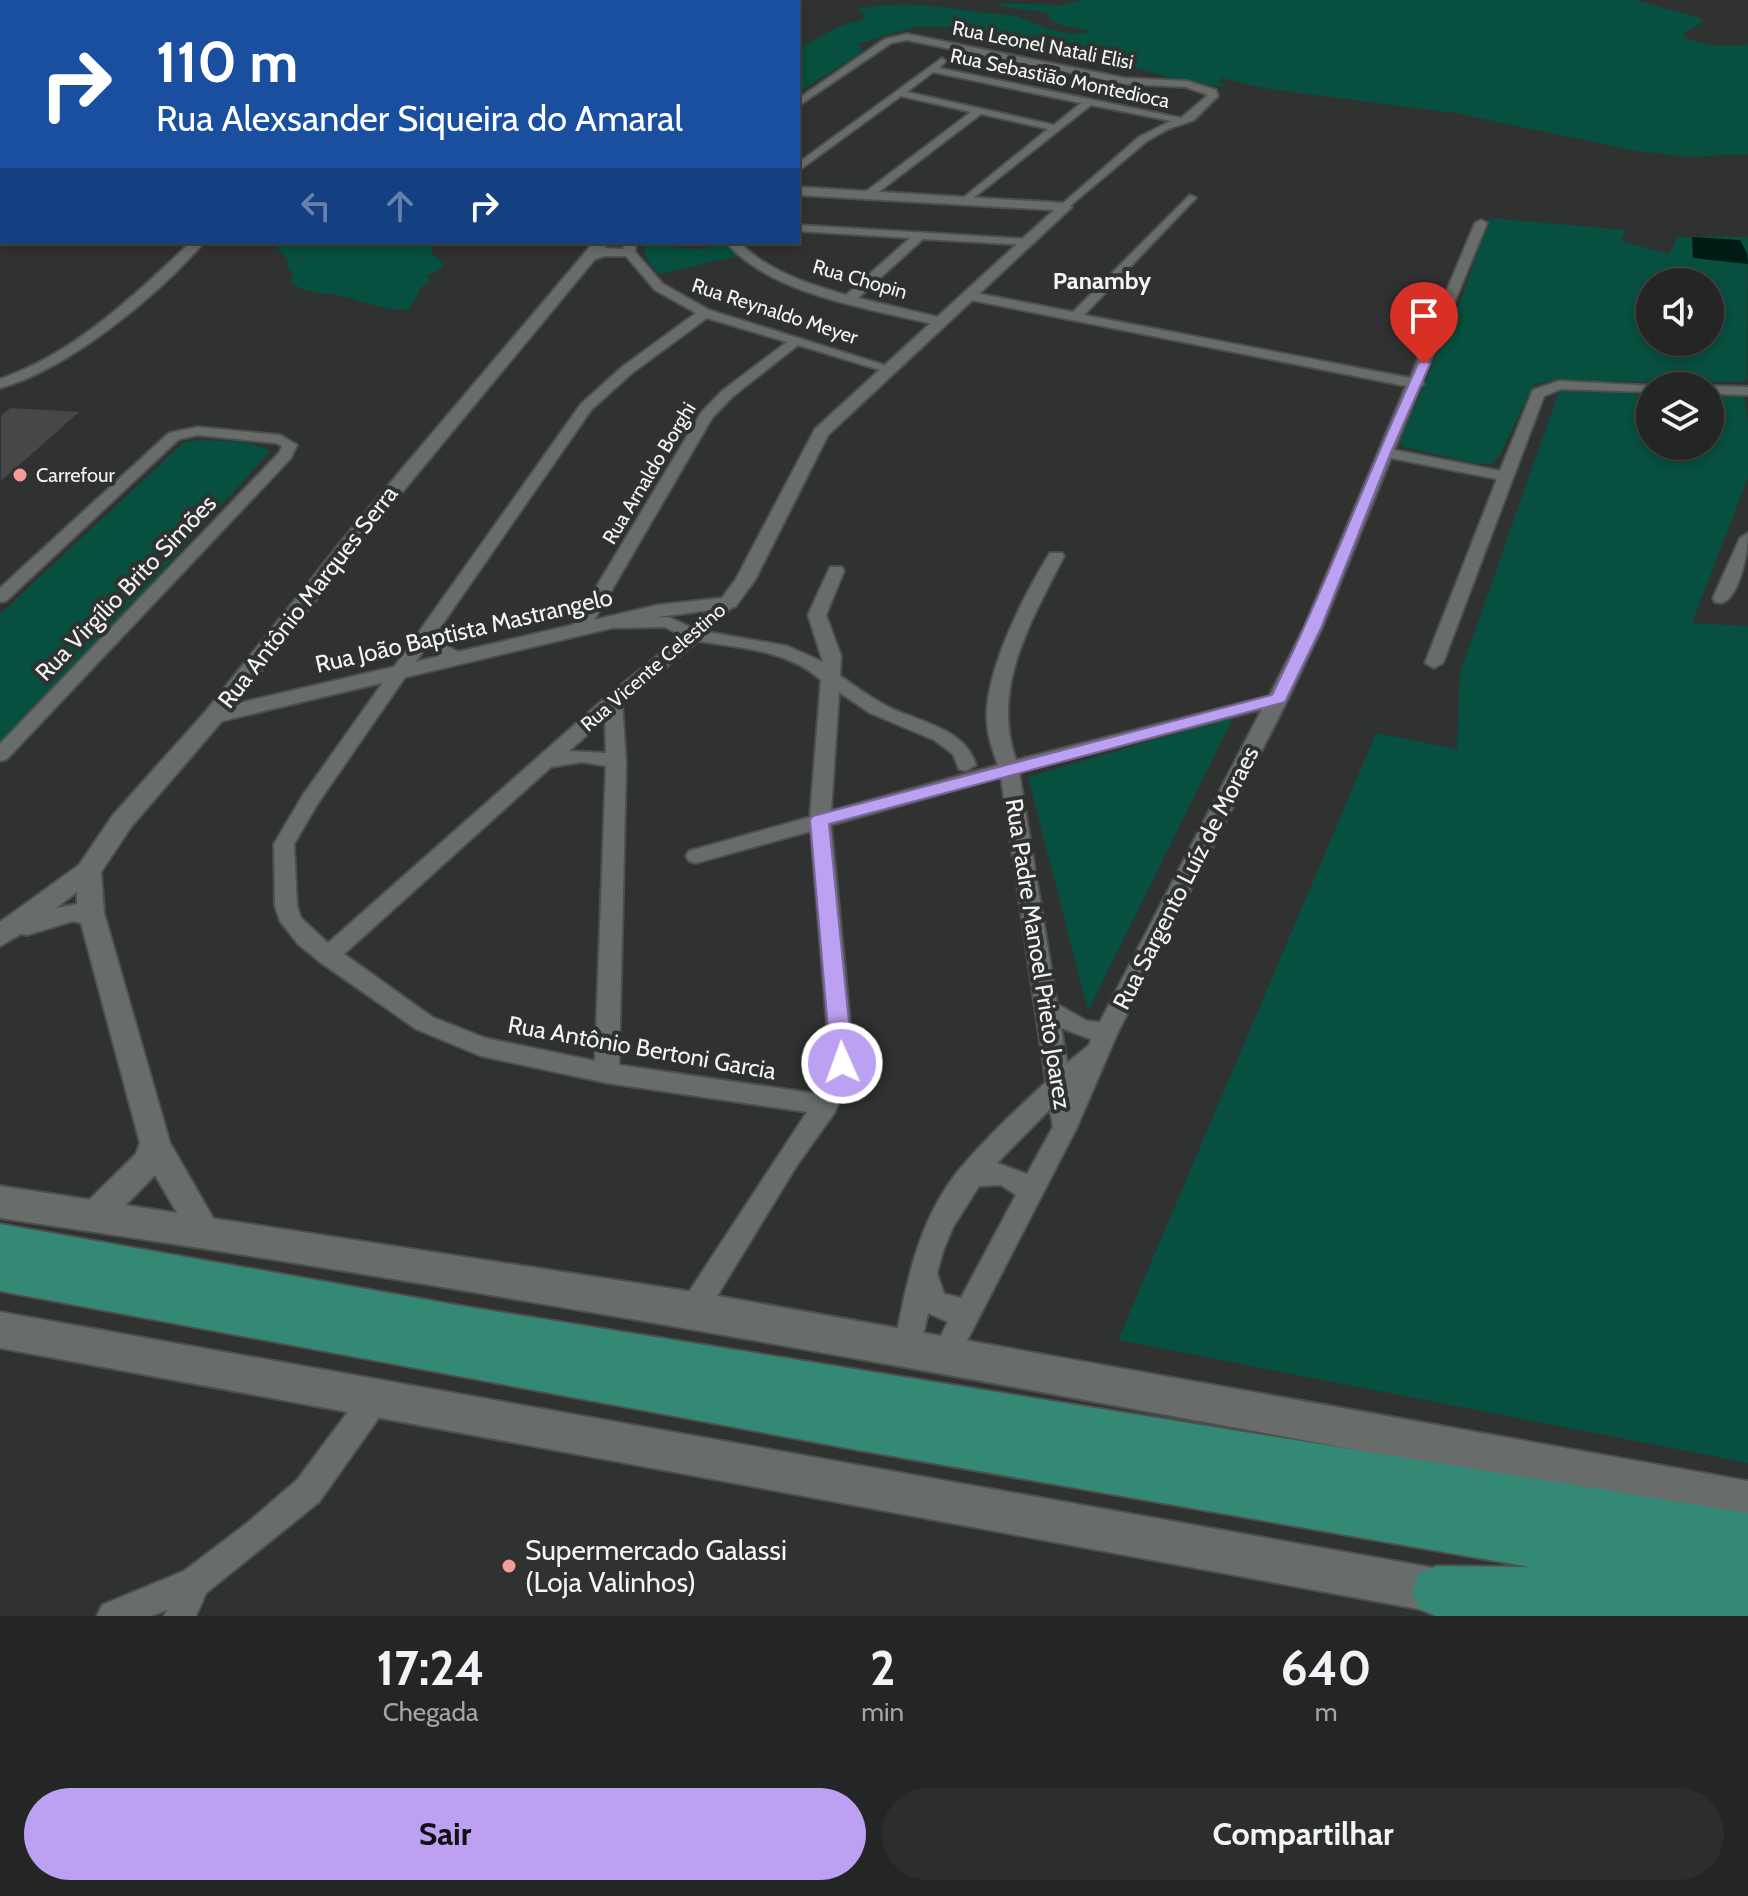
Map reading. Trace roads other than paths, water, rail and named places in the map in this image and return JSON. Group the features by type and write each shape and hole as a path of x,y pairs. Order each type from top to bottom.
{"main road":[{"path":"0,1202 693,1310 1748,1502"},
{"path":"0,1243 477,1329 1748,1538"},
{"path":"0,1272 873,1429 1748,1580"},
{"path":"0,1330 736,1461 1573,1616"},
{"path":"1437,1591 1748,1595"}],"street":[{"name":"Rua Leonel Natali Elisi","path":"800,102 888,41 913,38 1125,81 1200,86 1213,92"},
{"path":"800,167 961,47"},
{"name":"Rua Sebastião Montedioca","path":"931,69 1182,121"},
{"name":"Rua Vicente Celestino","path":"328,956 613,701 728,603 745,580 821,433 1143,139 1199,113 1213,92"},
{"path":"899,93 1055,128"},
{"path":"967,200 1087,103"},
{"path":"868,195 979,111"},
{"path":"800,191 1065,207"},
{"path":"1076,316 1190,198"},
{"name":"Rua Sargento Luíz de Moraes","path":"926,1352 967,1310 1065,1127 1103,1040 1279,699 1313,628 1384,452 1417,384 1481,223"},
{"path":"800,228 1028,242"},
{"path":"850,298 921,235"},
{"path":"0,384 30,374 99,329 196,244"},
{"name":"Rua Antônio Marques Serra","path":"3,935 88,871 122,821 214,716 359,532 600,244"},
{"name":"Rua Chopin","path":"733,244 743,257 780,277 941,322"},
{"path":"586,258 629,248"},
{"name":"Rua Reynaldo Meyer","path":"629,248 659,287 705,313 890,369"},
{"path":"971,296 1417,384"},
{"name":"Rua Antônio Bertoni Garcia","path":"705,313 627,370 586,407 310,800 284,844 283,888 291,921 306,938 424,1023 453,1037 525,1057 607,1073 826,1105"},
{"name":"Rua Arnaldo Borghi","path":"580,629 706,416 727,394 796,341"},
{"path":"1434,663 1538,393 1552,385 1636,388"},
{"path":"1724,390 1748,391"},
{"name":"Rua Virgílio Brito Simões","path":"0,597 166,441 198,431 280,439 290,445 286,455 0,755"},
{"path":"1384,452 1508,477"},
{"path":"1721,598 1748,538"},
{"name":"Rua Padre Manoel Prieto Joarez","path":"1056,556 1030,608 999,692 996,718 1009,768 1065,1127"},
{"name":"Rua Arnaldo Borghi","path":"617,570 610,600 622,621"},
{"path":"693,1310 788,1158 826,1105 842,1063 820,820 832,656 817,615 836,571"},
{"name":"Rua João Baptista Mastrangelo","path":"214,716 670,609 728,603"},
{"path":"622,621 668,622 694,635 781,650 811,661 877,709 941,736 962,751 966,765"},
{"path":"431,630 439,650 447,656 461,658"},
{"path":"696,856 1009,768 1279,699"},
{"path":"607,1073 616,763 613,701"},
{"path":"543,763 578,755 604,757 616,763"},
{"path":"88,871 92,916 155,1143 172,1179 205,1232"},
{"path":"3,935 60,914 73,912 92,916"},
{"path":"1047,1009 1103,1040"},
{"name":"Rua Sargento Luíz de Moraes","path":"926,1352 923,1270 943,1220 968,1178 1103,1040"},
{"path":"93,1217 149,1161 155,1143"},
{"path":"968,1178 991,1172 1003,1173 1029,1191"},
{"path":"923,1270 933,1302 952,1311 967,1310"},
{"path":"113,1616 195,1582 308,1491 375,1399"},
{"path":"180,1616 195,1582"}],"place":[{"name":"Carrefour","path":"20,475"},
{"name":"Supermercado Galassi (Loja Valinhos)","path":"509,1566"}],"district":[{"name":"Panamby","path":"1102,281"}]}
